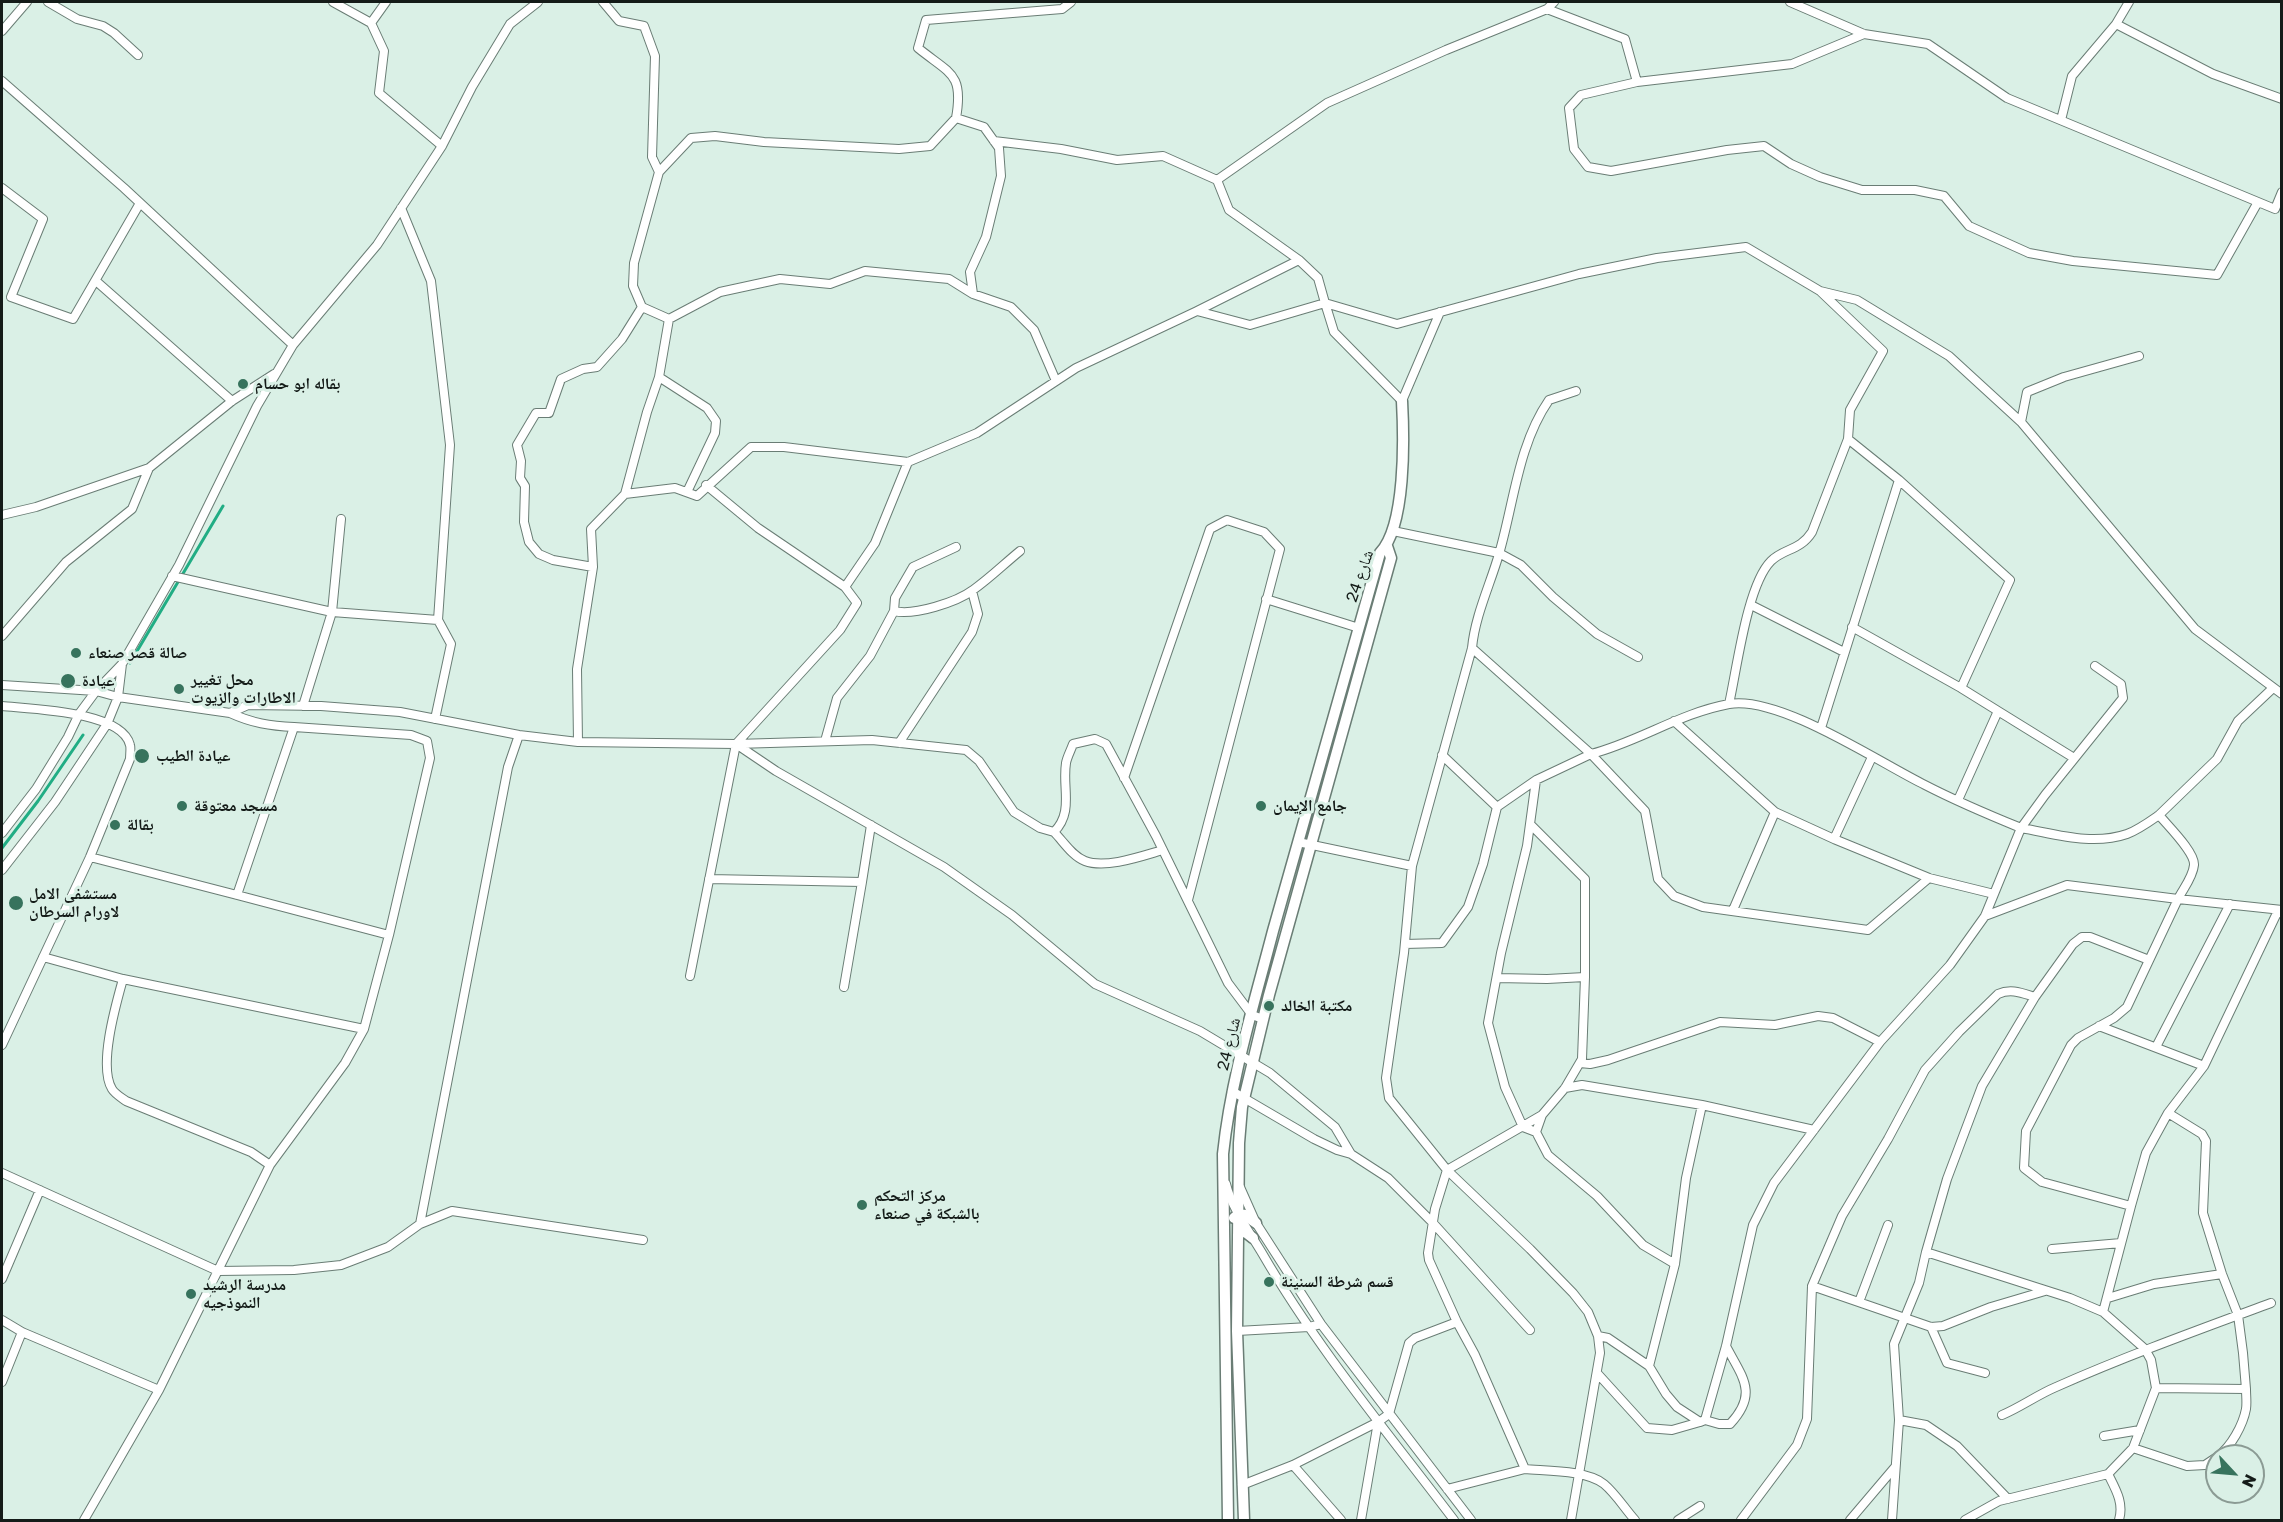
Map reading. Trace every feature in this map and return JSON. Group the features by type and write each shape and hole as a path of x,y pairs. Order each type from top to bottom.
{"street":[{"path":"2,31 27,2"},
{"path":"48,2 77,19 103,26 138,55"},
{"path":"333,2 371,23 384,51 379,93 442,146"},
{"path":"371,23 386,2"},
{"path":"2,833 36,789 68,737 79,714 96,691 122,664 172,576 257,406 293,345 376,245 442,146 472,87 510,24 538,2"},
{"path":"603,2 619,21 644,26 655,56 652,158 659,172"},
{"path":"669,319 642,307 633,286 634,263 659,172 691,138 715,136 764,142 899,149 930,146 956,118 960,96 955,77 918,48 926,20 1062,9 1071,2"},
{"path":"1217,180 1328,103 1446,50 1547,9 1554,2"},
{"path":"1790,2 1864,34 1928,44 2007,98 2275,209 2282,192"},
{"path":"2061,120 2072,76 2116,24 2129,2"},
{"path":"1547,9 1625,39 1637,82"},
{"path":"2116,24 2213,74 2282,99"},
{"path":"1864,34 1792,64 1637,82 1581,95 1569,108 1574,149 1588,167 1611,171 1727,150 1764,146 1791,164 1820,177 1862,190 1915,190 1944,196 1969,226 2029,253 2073,261 2217,275 2258,202"},
{"path":"2,81 140,203 293,345"},
{"path":"956,118 984,127 999,148 1001,176 986,237 970,272 973,294"},
{"path":"994,141 1061,149 1117,160 1163,156 1217,180 1229,210 1299,260 1318,278 1334,332 1402,401"},
{"path":"2,188 43,219 11,297 73,319 140,203"},
{"path":"401,208 431,280 450,445 438,620 451,644 435,719"},
{"path":"1197,311 1250,325 1325,303 1397,324 1579,274 1658,258 1746,247 1820,291 1883,351 1851,410 1848,439 1812,532 1797,548 1771,561 1760,579 1750,605 1730,704"},
{"path":"625,494 675,488 697,496 706,485 751,447 784,447 908,462 977,433 1076,368 1299,260"},
{"path":"669,319 720,292 780,279 830,284 865,271 949,279 973,294 1011,306 1034,330 1056,381"},
{"path":"96,281 231,401"},
{"path":"1820,291 1857,300 1949,356 2021,422 2195,629 2282,694"},
{"path":"593,567 546,557 539,554 529,542 524,522 525,486 520,478 521,461 517,445 536,413 549,413 561,379 583,369 597,367 622,339 642,307"},
{"path":"1387,546 1393,531 1398,504 1404,438 1402,401 1440,312"},
{"path":"578,742 577,669 593,567 591,529 625,494 659,377 669,319"},
{"path":"2021,422 2026,392 2064,377 2139,356"},
{"path":"2,515 36,507 149,468 231,401 277,372"},
{"path":"659,377 707,408 716,421 715,433 687,492"},
{"path":"1571,1521 1600,1353 1598,1336 1588,1312 1573,1293 1530,1249 1447,1170 1389,1098 1386,1078 1405,944 1413,866 1472,648 1474,632 1499,553 1526,448 1536,424 1549,400 1576,392"},
{"path":"1848,439 1899,480 2010,580 1961,688"},
{"path":"844,587 874,543 908,462"},
{"path":"2,636 66,562 132,509 149,468"},
{"path":"1821,728 1899,480"},
{"path":"690,976 736,744 840,630 856,603 844,587 758,528 706,485"},
{"path":"303,706 332,612 341,519"},
{"path":"1124,778 1210,529 1227,520 1264,531 1280,549 1188,900"},
{"path":"1393,531 1499,553 1521,565 1576,618 1598,634 1638,657"},
{"name":"شارع 24","path":"1228,1521 1224,1144 1232,1091 1298,842 1380,554 1387,546"},
{"name":"شارع 24","path":"1244,1521 1237,1331 1239,1143 1245,1098 1263,1019 1310,844 1391,558 1387,546"},
{"path":"825,741 837,698 870,656 894,611 895,598 913,567 956,547"},
{"path":"894,611 902,613 933,607 972,591 1020,551"},
{"path":"172,576 332,612 438,620"},
{"path":"899,743 972,632 978,614 972,591"},
{"path":"1266,598 1359,628"},
{"path":"1750,605 1844,652"},
{"path":"1852,627 1961,688 2074,758"},
{"path":"1472,648 1591,754 1645,811 1658,879 1674,896 1702,907 1868,930 1929,878"},
{"path":"2,870 55,802 107,724 118,697 122,664"},
{"path":"1703,1421 1726,1346 1753,1225 1774,1183 1880,1042 1950,965 1985,916 2021,828 2123,698 2121,684 2095,666"},
{"path":"2,685 96,691 118,697 230,712 244,720 264,726 411,735 427,741 430,758 389,935 364,1029 345,1063 270,1165 159,1390 84,1521"},
{"path":"1405,944 1442,942 1468,907 1483,864 1497,807 1536,780 1591,754 1612,748 1674,721 1730,704 1770,708 1821,728 1872,757 1958,800 2021,828 2086,840 2100,840 2129,834 2159,815 2217,759 2238,721 2273,688"},
{"path":"230,712 248,705 400,712 519,735 578,742 736,744 872,740 966,750 979,761 1014,812 1040,828 1054,832 1076,855 1086,861 1129,860 1163,850"},
{"path":"2,706 79,714 121,731 130,744 130,759 90,857 2,1044"},
{"path":"1958,800 1998,711"},
{"path":"1674,721 1775,812 1929,878 1994,894"},
{"path":"237,895 294,727"},
{"path":"420,1224 508,767 519,735"},
{"path":"1054,832 1061,825 1066,812 1066,762 1073,744 1095,740 1106,744 1163,850 1228,982 1252,1015 1263,1019"},
{"path":"736,744 776,771 944,867 1012,915 1095,984 1200,1031 1253,1062 1294,1092 1335,1127 1351,1154"},
{"path":"1442,755 1497,807"},
{"path":"1834,839 1872,757"},
{"path":"1536,780 1531,825 1501,953 1488,1023 1505,1087 1523,1126 1536,1132 1548,1155 1597,1196 1644,1245 1675,1264"},
{"path":"1733,910 1775,812"},
{"path":"2132,1206 2043,1182 2024,1168 2026,1131 2074,1041 2114,1018 2127,1007 2191,875 2194,861 2188,850 2159,815"},
{"path":"844,987 871,825"},
{"path":"1525,1469 1475,1355 1457,1322 1429,1260 1428,1253 1434,1209 1447,1170 1542,1115 1565,1088 1582,1059 1585,879 1531,825"},
{"path":"1298,842 1413,866"},
{"path":"90,857 389,935"},
{"path":"709,879 862,882"},
{"path":"1985,916 2067,885 2282,910"},
{"path":"2156,1047 2230,904"},
{"path":"2103,1312 2146,1153 2168,1113 2204,1066 2276,915 2282,910"},
{"path":"1892,1521 1899,1420 1894,1344 1919,1282 1947,1179 1975,1101 2035,997 2073,944 2082,937 2090,937 2149,960"},
{"path":"43,957 123,979 364,1029"},
{"path":"1497,978 1585,977"},
{"path":"123,979 108,1045 107,1071 112,1089 126,1101 251,1152 270,1165"},
{"path":"1741,1521 1797,1445 1807,1419 1812,1286 1842,1216 1883,1148 1925,1070 1959,1032 1998,994 2006,990 2035,997"},
{"path":"1580,1064 1590,1065 1608,1060 1720,1022 1775,1025 1818,1016 1833,1018 1880,1042"},
{"path":"2099,1026 2204,1066"},
{"path":"1565,1088 1582,1085 1702,1105 1814,1130"},
{"path":"1232,1091 1314,1139 1351,1154 1388,1178 1433,1223 1530,1330"},
{"path":"1649,1366 1675,1264 1686,1178 1702,1105"},
{"path":"2168,1113 2202,1134 2206,1141 2203,1213 2222,1274 2238,1315 2246,1389 2246,1411 2229,1444"},
{"path":"1536,1132 1542,1115"},
{"path":"2,1173 218,1271 294,1270 341,1265 388,1247 420,1224 452,1211 643,1240"},
{"path":"1224,1174 1228,1191 1239,1214 1283,1289 1378,1422 1454,1521"},
{"path":"1240,1186 1256,1223 1321,1324 1471,1521"},
{"path":"2,1279 40,1190"},
{"path":"1239,1214 1245,1215 1256,1223"},
{"path":"1225,1234 1232,1220 1239,1214"},
{"path":"1859,1302 1888,1225"},
{"path":"1239,1234 1247,1232 1255,1242"},
{"path":"1255,1242 1267,1239"},
{"path":"2052,1249 2121,1243"},
{"path":"1926,1252 2070,1298 2103,1312 2145,1349 2151,1360 2156,1388 2133,1448 2108,1474 2000,1501 1965,1521"},
{"path":"2108,1298 2154,1284 2222,1274"},
{"path":"1812,1286 1931,1327 1943,1326 1991,1306 2046,1291"},
{"path":"2002,1415 2054,1388 2145,1349 2271,1303"},
{"path":"2,1320 22,1332 159,1390"},
{"path":"1242,1485 1293,1465 1378,1422 1389,1414 1409,1343 1415,1338 1457,1322"},
{"path":"1237,1331 1309,1327 1321,1324"},
{"path":"1931,1327 1947,1363 1985,1373"},
{"path":"2,1382 22,1332"},
{"path":"1598,1336 1608,1338 1649,1366 1677,1407 1703,1421 1719,1424 1730,1424 1739,1415 1747,1399 1745,1383 1726,1346"},
{"path":"1597,1373 1647,1428 1672,1430 1703,1421"},
{"path":"2156,1388 2246,1389"},
{"path":"1899,1420 1926,1425 1957,1446 2008,1499"},
{"path":"1361,1521 1378,1422"},
{"path":"2104,1436 2140,1430"},
{"path":"2133,1448 2187,1466 2205,1465"},
{"path":"1293,1465 1341,1521"},
{"path":"1850,1521 1894,1467"},
{"path":"1447,1489 1525,1469 1590,1476 1605,1484 1635,1521"},
{"path":"2108,1474 2121,1500 2122,1510 2119,1521"},
{"path":"1678,1521 1700,1506"}],"waterway":[{"path":"130,663 223,506"},
{"path":"2,848 38,801 83,735"}],"place":[{"name":"بقاله ابو حسام","path":"243,384"},
{"name":"صالة قصر صنعاء","path":"76,653"},
{"name":"عيادة","path":"68,681"},
{"name":"محل تغيير الاطارات والزيوت","path":"179,689"},
{"name":"عيادة الطيب","path":"142,756"},
{"name":"مسجد معتوقة","path":"182,806"},
{"name":"جامع الإيمان","path":"1261,806"},
{"name":"بقالة","path":"115,825"},
{"name":"مستشفى الامل لاورام السرطان","path":"16,903"},
{"name":"مكتبة الخالد","path":"1269,1006"},
{"name":"مركز التحكم بالشبكة في صنعاء","path":"862,1205"},
{"name":"قسم شرطة السنينة","path":"1269,1282"},
{"name":"مدرسة الرشيد النموذجيه","path":"191,1294"}]}
